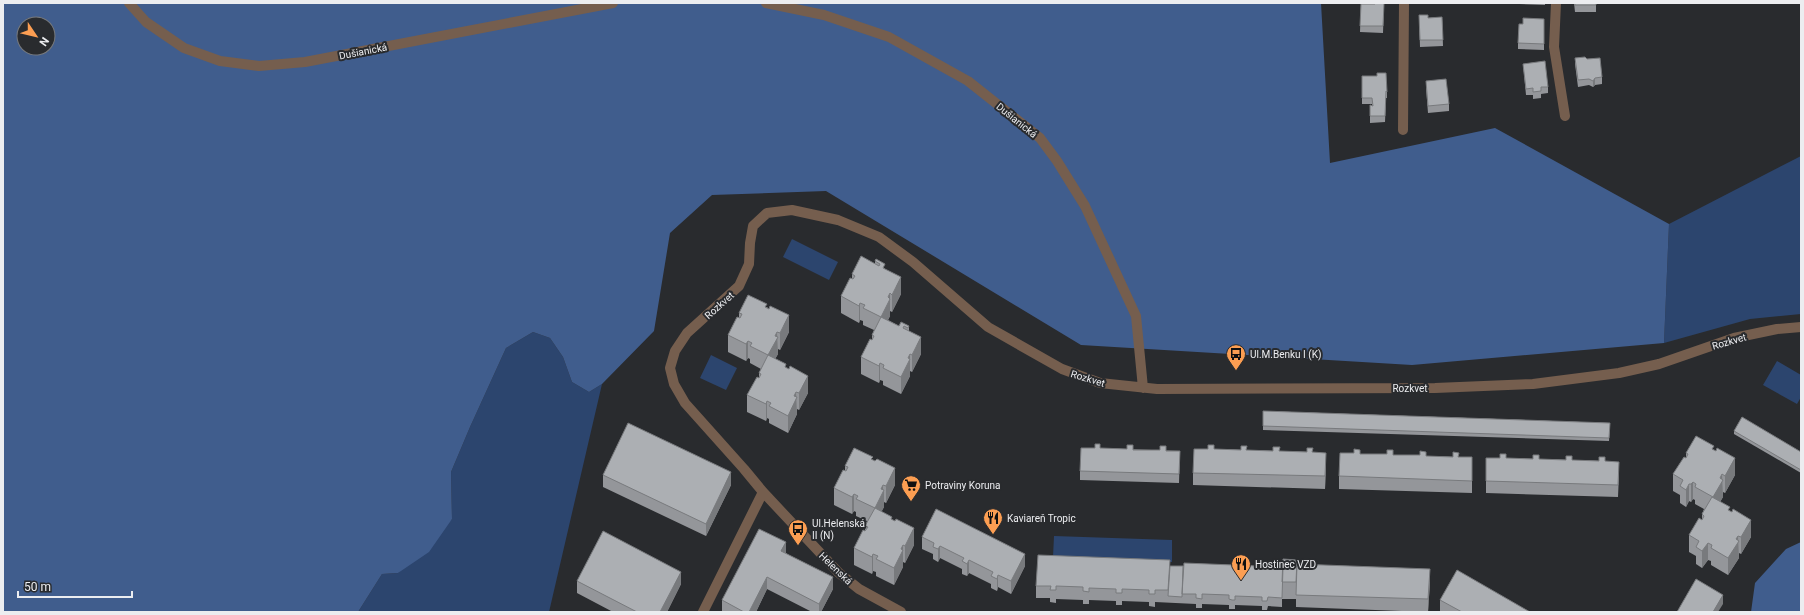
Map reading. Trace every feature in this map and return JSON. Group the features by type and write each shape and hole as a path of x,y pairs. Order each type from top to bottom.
{"street":[{"name":"Dušianická","path":"129,3 146,22 184,48 220,61 259,66 305,62 613,3"},
{"name":"Dušianická","path":"766,3 824,15 889,38 968,80 1040,138 1057,161 1085,206 1136,316 1143,388"},
{"path":"1403,130 1404,3"},
{"path":"1556,3 1554,48 1564,116"},
{"name":"Rozkvet","path":"750,476 685,403 674,384 670,368 675,351 687,334 740,286 749,264 750,243 753,226 767,212 792,210 838,220 879,237 914,262 988,327 1020,346 1062,369 1100,383 1143,388 1435,388 1533,384 1619,374 1659,364 1734,338 1777,329 1801,327"},
{"name":"Helenská","path":"750,476 763,492 847,580 859,589 901,612"},
{"path":"703,612 763,492"}],"shaded area":[{"path":"3,3 1321,3 1330,163 1495,128 1669,224 1664,343 1412,365 1081,345 826,191 712,195 670,233 654,331 602,384 589,392 572,382 563,357 550,338 533,332 506,348 451,472 452,519 429,552 398,573 382,574 358,612 3,612"},
{"path":"1801,156 1801,314 1750,319 1664,343 1669,224"},
{"path":"792,239 838,262 829,280 783,257"},
{"path":"533,332 550,338 563,357 572,382 589,392 602,384 549,612 358,612 382,574 398,573 452,519 451,472 470,427 506,348"},
{"path":"711,355 737,368 726,390 700,378"},
{"path":"1777,361 1801,375 1801,397 1797,404 1763,385"},
{"path":"1054,536 1172,540 1172,562 1053,557"},
{"path":"1801,542 1801,612 1751,612 1755,583 1786,549"}],"building":[{"path":"1384,3 1383,26 1360,26 1361,4"},
{"path":"1575,3 1596,3 1596,5 1575,5"},
{"path":"1419,15 1428,15 1428,18 1442,17 1443,40 1420,40"},
{"path":"1523,18 1544,19 1544,44 1518,43 1519,24 1523,24"},
{"path":"1585,57 1587,59 1600,58 1602,77 1595,78 1593,81 1589,79 1578,80 1575,58"},
{"path":"1545,61 1548,87 1541,87 1541,91 1533,92 1533,88 1526,89 1523,64"},
{"path":"1377,73 1386,73 1387,92 1386,91 1385,116 1370,116 1370,105 1373,106 1372,98 1362,98 1362,76 1377,76"},
{"path":"1446,79 1449,104 1428,106 1426,81"},
{"path":"861,256 879,266 880,264 875,261 876,259 885,264 883,268 901,277 892,295 890,293 888,297 890,299 881,317 863,308 865,305 860,303 859,306 841,296 850,278 853,279 855,276 852,274"},
{"path":"748,295 767,304 765,307 769,309 770,306 789,315 780,333 777,332 775,336 778,337 768,355 750,346 752,343 748,341 746,344 728,335 737,317 740,318 742,314 739,313"},
{"path":"881,317 899,326 901,322 909,326 908,328 904,326 903,328 921,337 912,355 910,354 908,358 910,359 901,377 883,368 884,365 880,363 879,366 861,357 870,339 872,340 874,336 872,335"},
{"path":"768,355 786,364 785,367 789,369 790,366 808,376 799,393 796,392 794,396 797,397 788,416 769,406 771,403 767,401 766,404 747,395 757,377 759,378 761,374 759,373"},
{"path":"1263,411 1610,423 1609,438 1263,426"},
{"path":"1742,417 1801,452 1801,470 1734,431"},
{"path":"628,423 731,472 706,524 603,475"},
{"path":"1696,436 1714,446 1712,449 1716,451 1717,448 1735,458 1725,476 1722,474 1720,478 1723,480 1713,497 1695,487 1696,484 1693,482 1689,484 1686,490 1680,486 1683,480 1673,474 1684,457 1686,458 1688,454 1686,453"},
{"path":"1095,444 1100,444 1100,448 1127,449 1127,445 1133,445 1133,450 1160,450 1160,446 1166,446 1166,451 1180,451 1179,474 1080,471 1081,448 1095,448"},
{"path":"1208,445 1214,445 1214,449 1241,450 1241,446 1247,446 1246,450 1273,451 1273,447 1280,447 1279,451 1307,452 1307,448 1313,448 1312,452 1326,453 1325,476 1193,473 1194,449 1208,449"},
{"path":"854,448 873,457 871,459 875,461 877,459 895,468 886,486 883,485 881,489 884,490 875,508 856,499 858,496 854,494 852,497 834,488 843,470 846,471 848,467 845,466"},
{"path":"1354,449 1360,450 1360,454 1387,454 1387,450 1393,450 1393,455 1420,455 1420,451 1426,452 1426,456 1453,457 1453,452 1459,453 1458,457 1472,457 1472,481 1339,476 1340,453 1354,453"},
{"path":"1500,454 1506,454 1506,458 1533,459 1533,455 1539,455 1539,459 1566,460 1566,456 1572,456 1572,460 1599,461 1599,457 1605,457 1605,461 1619,462 1618,485 1486,481 1486,458 1500,458"},
{"path":"1712,497 1730,507 1728,510 1732,512 1733,509 1751,520 1741,537 1738,536 1736,539 1739,541 1728,558 1711,548 1712,545 1708,543 1702,551 1696,547 1699,541 1689,535 1699,518 1702,520 1704,516 1702,514"},
{"path":"875,508 892,517 891,519 895,521 896,519 914,528 905,546 903,545 901,549 903,550 894,568 876,559 878,556 873,554 872,557 854,548 863,530 865,531 868,527 865,526"},
{"path":"936,509 1025,554 1011,581 998,575 997,579 991,576 993,572 969,560 967,564 962,561 964,558 940,546 938,549 933,547 934,543 922,537"},
{"path":"759,529 786,542 781,551 833,577 819,604 767,577 749,612 744,612 722,600"},
{"path":"603,531 681,572 660,612 637,612 577,581"},
{"path":"1038,555 1170,560 1168,590 1155,590 1155,594 1149,594 1149,590 1122,589 1122,593 1116,593 1116,589 1089,588 1089,592 1083,591 1083,587 1056,586 1056,590 1050,590 1051,586 1036,586"},
{"path":"1283,559 1297,560 1296,582 1282,582"},
{"path":"1184,563 1283,567 1282,598 1268,597 1267,601 1262,601 1262,597 1235,596 1235,600 1232,600 1229,599 1229,595 1202,594 1202,599 1196,598 1196,594 1182,594"},
{"path":"1297,564 1430,569 1428,599 1296,595"},
{"path":"1170,566 1183,566 1182,597 1168,596"},
{"path":"1457,570 1530,612 1462,612 1440,600"},
{"path":"1696,579 1723,595 1713,612 1677,612"}],"place":[{"name":"Ul.M.Benku I (K)","path":"1236,371"},
{"name":"Potraviny Koruna","path":"911,502"},
{"name":"Kaviareň Tropic","path":"993,535"},
{"name":"Ul.Helenská II (N)","path":"798,546"},
{"name":"Hostinec VZD","path":"1241,581"}]}
